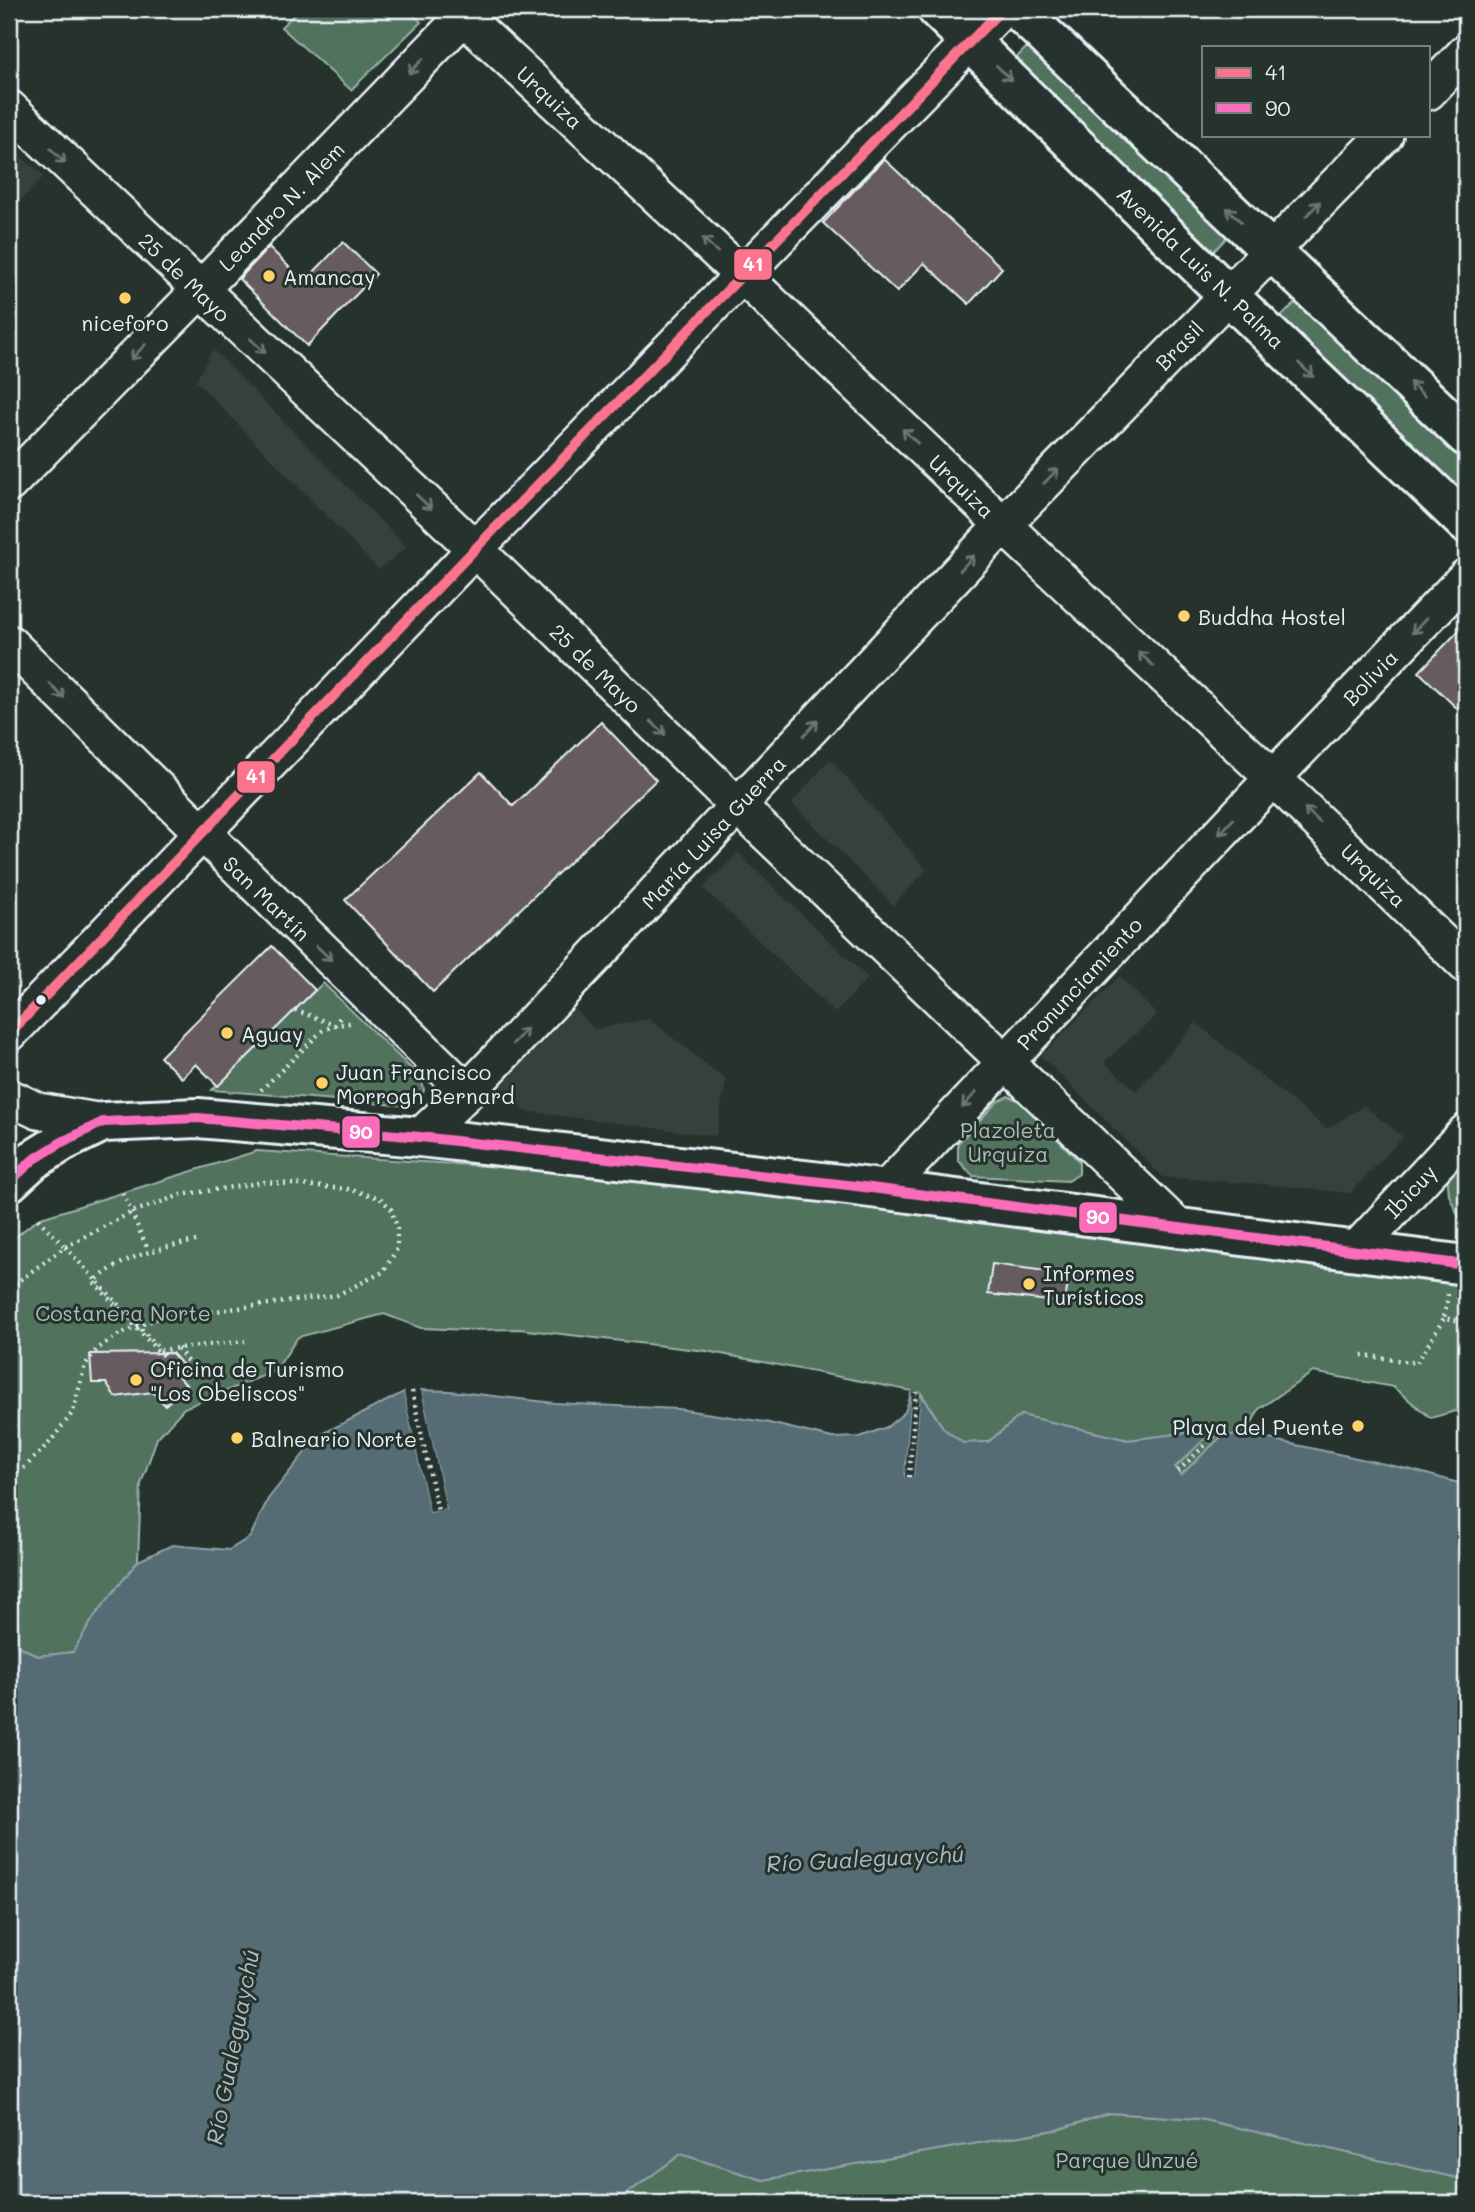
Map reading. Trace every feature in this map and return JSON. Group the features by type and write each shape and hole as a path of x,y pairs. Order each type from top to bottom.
{"main road":[{"name":"Avenida Luis N. Palma","path":"937,9 1228,295 1466,523"},
{"path":"1017,9 1466,436"},
{"path":"9,1182 33,1160 103,1122 198,1118 420,1137 886,1189 1355,1251 1458,1274"}],"street":[{"path":"9,1034 741,274 1002,9"},
{"name":"Urquiza","path":"463,11 1273,778 1466,965"},
{"name":"Leandro N. Alem","path":"9,484 200,291 463,11"},
{"path":"1430,90 1466,52"},
{"name":"25 de Mayo","path":"9,108 475,549 738,806 1181,1230"},
{"name":"Brasil","path":"1003,525 1384,136"},
{"name":"María Luisa Guerra","path":"420,1137 467,1093 1003,525"},
{"name":"Bolivia","path":"1273,778 1466,577"},
{"name":"San Martín","path":"9,643 467,1093"},
{"name":"Pronunciamiento","path":"886,1189 1273,778"},
{"path":"9,1097 38,1111 103,1122"},
{"name":"Ibicuy","path":"1355,1251 1466,1132"}],"path":[{"path":"295,1010 335,1025"},
{"path":"256,1095 322,1031 348,1023 358,1027"},
{"path":"9,1288 65,1247 132,1212 181,1195 265,1182 348,1189 380,1198 391,1209 397,1228 397,1249 383,1272 337,1295 155,1319 118,1335 97,1349 85,1365 73,1412 50,1442 23,1469 9,1476"},
{"path":"123,1193 148,1251"},
{"path":"38,1219 161,1350 245,1341"},
{"path":"196,1241 148,1251 102,1274 94,1282 182,1377 192,1368 208,1367"},
{"path":"1362,1355 1417,1363 1444,1318 1458,1274"},
{"path":"1444,1318 1466,1322"},
{"path":"178,1348 198,1377"},
{"path":"412,1391 438,1511"},
{"path":"909,1477 916,1392"},
{"path":"1178,1471 1225,1426"}],"shaded area":[{"path":"9,147 44,176 9,213"},
{"path":"213,349 406,547 379,570 196,381"},
{"path":"830,759 927,870 893,905 792,803"},
{"path":"738,853 868,978 835,1013 703,888"},
{"path":"1120,976 1157,1015 1104,1062 1136,1091 1196,1023 1327,1129 1364,1106 1403,1137 1350,1193 1163,1177 1041,1056"},
{"path":"573,1007 594,1029 649,1019 726,1080 716,1136 524,1111 501,1087"}],"green space":[{"path":"300,9 407,9 421,22 351,90 281,27"},
{"path":"1031,43 1230,234 1214,251 1014,60"},
{"path":"1297,301 1466,463 1466,496 1280,318"},
{"path":"323,983 421,1078 424,1090 420,1101 409,1106 212,1090"},
{"name":"Plazoleta Urquiza","path":"1008,1096 1020,1101 1079,1161 1079,1174 1068,1181 973,1176 958,1160 958,1143 998,1101"},
{"name":"Costanera Norte","path":"257,1151 605,1174 1466,1285 1466,1408 1431,1418 1393,1387 1313,1372 1259,1409 1246,1434 1222,1436 1181,1475 1175,1468 1207,1436 1185,1433 1128,1440 1021,1415 988,1442 963,1443 944,1429 921,1393 913,1477 905,1477 912,1391 706,1351 519,1329 421,1328 384,1314 298,1337 275,1371 184,1408 157,1438 141,1484 138,1561 94,1617 73,1652 38,1656 9,1641 9,1242 38,1219"},
{"path":"1466,1153 1466,1218 1459,1217 1449,1195 1447,1174"},
{"name":"Parque Unzué","path":"1109,2113 1200,2119 1466,2180 1466,2203 614,2203 681,2154 763,2180 1060,2129"}],"water":[{"name":"Río Gualeguaychú","path":"421,1390 555,1403 678,1409 765,1422 832,1438 860,1437 887,1427 905,1412 912,1391 905,1476 913,1476 920,1393 944,1429 963,1443 988,1442 1021,1415 1128,1440 1185,1433 1208,1436 1175,1467 1181,1475 1222,1436 1246,1434 1412,1470 1466,1485 1466,2180 1200,2119 1109,2113 1060,2129 763,2180 681,2154 614,2203 9,2203 9,1641 38,1656 73,1652 94,1617 138,1561 172,1545 229,1550 250,1537 268,1499 318,1436 404,1392 430,1512 446,1509"}],"pier":[{"path":"421,1390 446,1509 430,1512 404,1392 408,1392 433,1508 442,1507 417,1391"},
{"path":"912,1391 916,1392 909,1473 917,1392 920,1393 913,1477 905,1477"}],"building":[{"path":"884,159 1002,268 969,304 924,263 897,292 823,223"},
{"path":"343,242 376,274 307,346 239,279 269,247 304,282"},
{"path":"1466,623 1466,717 1419,672"},
{"path":"601,722 656,780 433,992 345,900 481,772 513,806"},
{"name":"Aguay","path":"272,946 315,990 218,1086 196,1064 182,1078 160,1057"},
{"name":"Informes Turísticos","path":"992,1264 1069,1274 1065,1303 988,1294"},
{"name":"Oficina de Turismo \"Los Obeliscos\"","path":"172,1353 186,1369 178,1376 187,1386 165,1405 153,1392 115,1397 106,1383 92,1383 90,1354"}],"transit line":[{"name":"41","path":"9,1034 475,549 1002,9"},
{"name":"90","path":"9,1182 33,1160 103,1122 198,1118 420,1137 848,1185 1466,1265"}],"place":[{"name":"Amancay","path":"269,276"},
{"name":"niceforo","path":"125,298"},
{"name":"Buddha Hostel","path":"1184,616"},
{"name":"Aguay","path":"227,1033"},
{"name":"Juan Francisco Morrogh Bernard","path":"322,1083"},
{"name":"Informes Turísticos","path":"1029,1284"},
{"name":"Oficina de Turismo \"Los Obeliscos\"","path":"136,1380"},
{"name":"Playa del Puente","path":"1358,1426"},
{"name":"Balneario Norte","path":"237,1438"}]}
